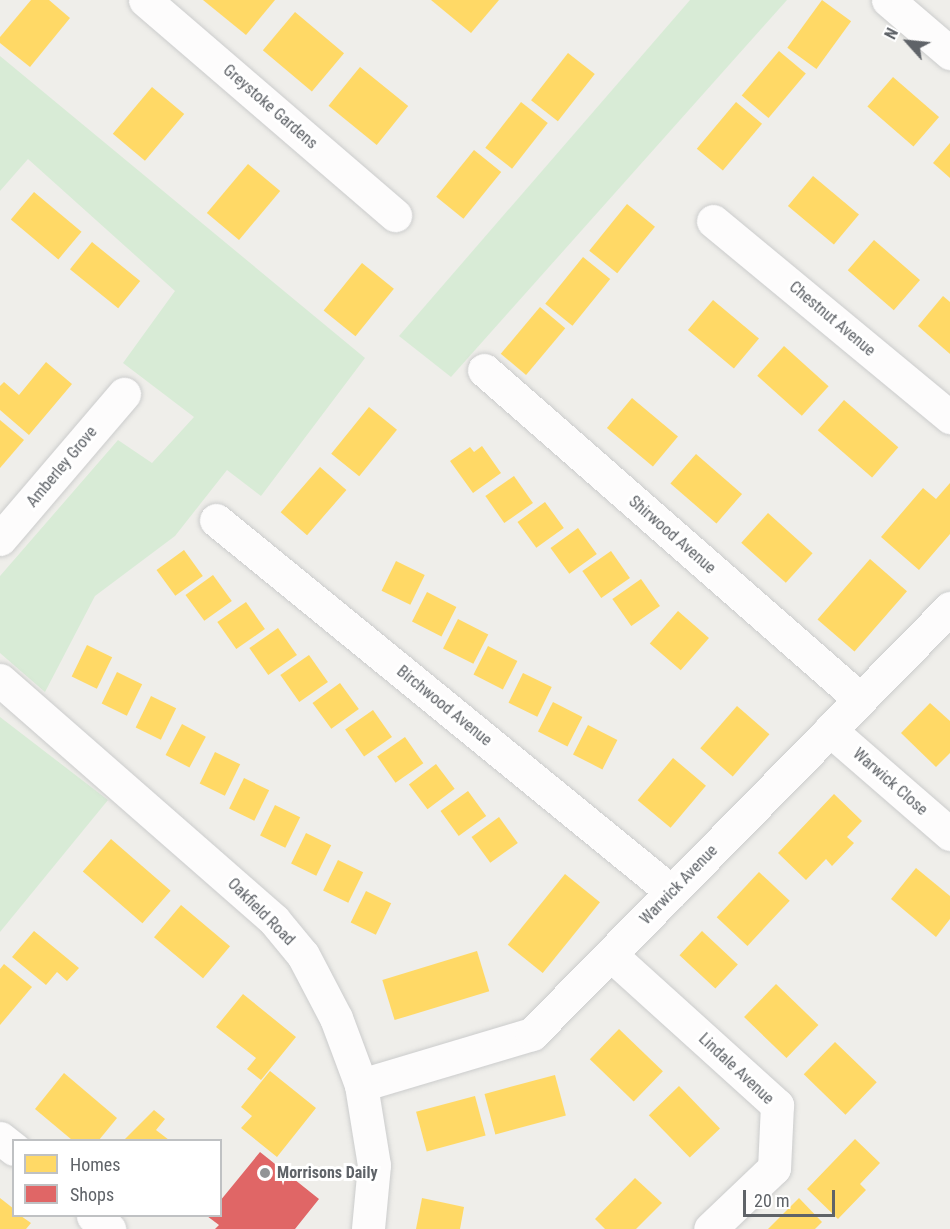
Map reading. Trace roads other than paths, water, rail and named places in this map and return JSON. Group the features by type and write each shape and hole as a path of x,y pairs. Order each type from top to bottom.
{"street":[{"name":"Greystoke Gardens","path":"145,0 394,215"},
{"path":"888,0 950,53"},
{"name":"Chestnut Avenue","path":"713,220 950,417"},
{"name":"Shirwood Avenue","path":"484,370 860,699"},
{"name":"Amberley Grove","path":"0,539 124,394"},
{"name":"Birchwood Avenue","path":"216,520 672,892"},
{"name":"Warwick Avenue","path":"361,1085 532,1034 950,608"},
{"name":"Oakfield Road","path":"0,680 274,920 303,954 336,1018 361,1085 374,1165 368,1229"},
{"name":"Warwick Close","path":"831,730 950,834"},
{"name":"Lindale Avenue","path":"610,956 777,1105 774,1168 710,1229"},
{"path":"0,1138 12,1147"},
{"path":"95,1217 109,1229"}],"place":[{"name":"Morrisons Daily","path":"265,1173"}]}
